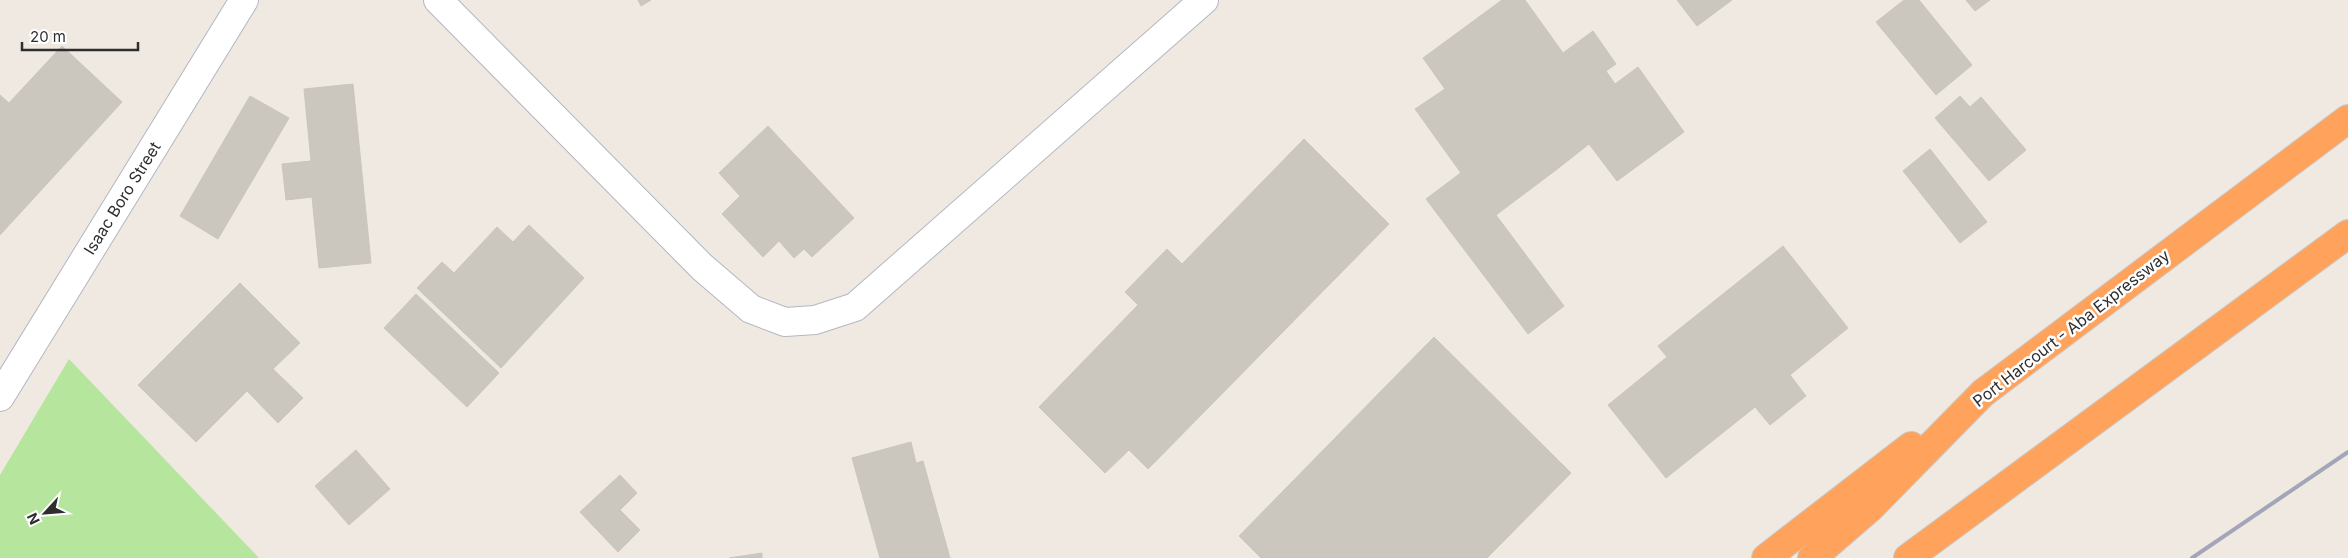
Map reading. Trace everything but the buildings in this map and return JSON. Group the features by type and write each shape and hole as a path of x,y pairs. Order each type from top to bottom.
{"highway":[{"name":"Port Harcourt - Aba Expressway","path":"1812,558 1869,509 1982,393 2348,119"},
{"path":"1908,558 1958,519 2348,234"},
{"path":"1766,558 1826,510 1982,393"},
{"path":"1923,558 1958,519"}],"street":[{"name":"Isaac Boro Street","path":"0,397 244,0"},
{"path":"438,0 702,268 751,309 785,322 815,320 855,307 1204,0"}],"green space":[{"path":"69,359 259,558 0,558 0,475"}],"railway":[{"path":"2192,558 2348,452"}]}
